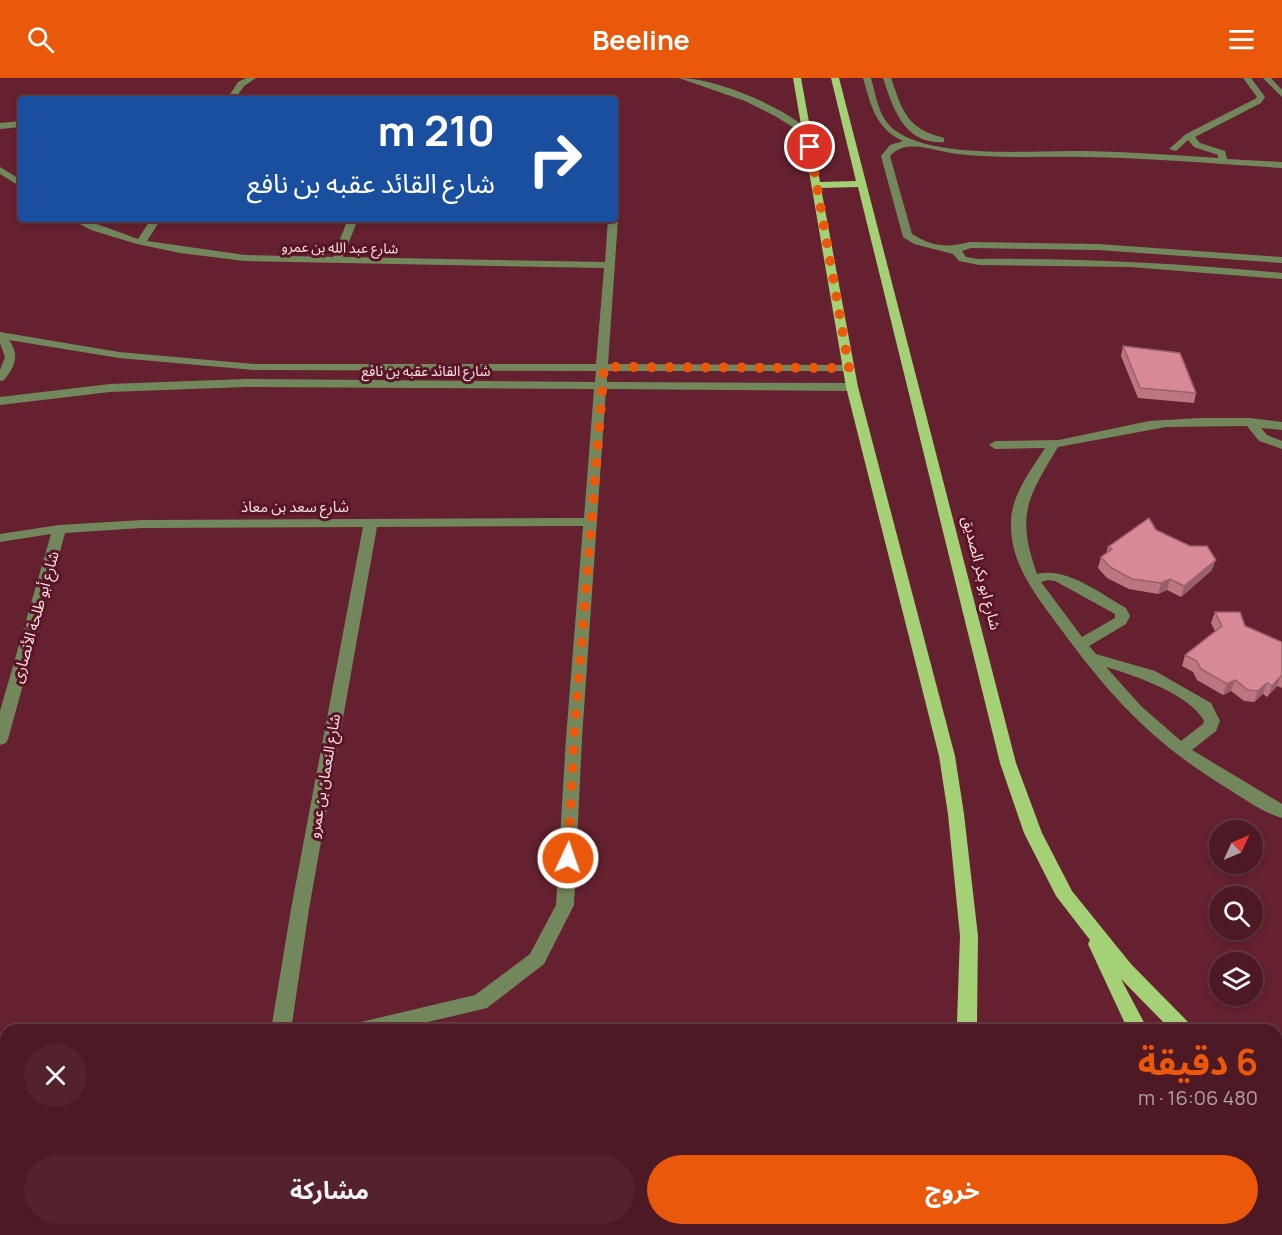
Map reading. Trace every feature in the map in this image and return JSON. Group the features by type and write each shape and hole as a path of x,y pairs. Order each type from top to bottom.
{"main road":[{"path":"796,78 808,133 852,387 947,756 956,814 969,936 967,1024"},
{"name":"شارع ابو بكر الصديق","path":"836,78 1008,764 1033,833 1065,896 1124,969 1177,1024"},
{"path":"817,185 862,184"},
{"path":"1091,928 1110,975 1135,1024"}],"street":[{"path":"232,96 240,81 252,78"},
{"path":"683,78 753,100 784,116 808,133"},
{"path":"867,78 880,119 885,127 910,142 961,152 1282,156"},
{"path":"892,78 887,78 905,124 912,130 937,139 969,143 1173,149 1282,165"},
{"path":"1173,149 1189,136 1258,101 1261,97 1260,93 1246,78"},
{"path":"1267,78 1282,95"},
{"path":"0,126 18,124"},
{"path":"1189,136 1197,145 1222,157"},
{"path":"910,142 892,147 885,156 907,235 934,248 957,252 963,259 986,262 1113,264 1282,276"},
{"path":"0,170 18,182"},
{"name":"شارع عبد الله بن عمرو","path":"84,222 141,242 189,252 245,258 610,265"},
{"path":"141,242 154,222"},
{"path":"336,261 352,222"},
{"path":"386,1024 480,1002 537,959 566,905 574,738 604,367 613,222"},
{"path":"957,252 963,246 978,245 1145,249 1282,260"},
{"path":"978,245 992,251 995,255 986,262"},
{"path":"0,335 10,346 11,361 0,378"},
{"name":"شارع القائد عقبه بن نافع","path":"0,335 119,355 254,367 849,368"},
{"name":"شارع القائد عقبه بن نافع","path":"0,401 110,388 178,385 852,387"},
{"path":"995,445 1027,447 1053,445 1152,425 1196,422 1250,422 1282,426"},
{"path":"1250,422 1263,438 1282,445"},
{"path":"1053,445 1029,486 1017,518 1024,559 1032,580 1136,710 1181,750 1229,782 1282,812"},
{"name":"شارع النعمان بن عمرو","path":"282,1024 300,909 371,522"},
{"name":"شارع سعد بن معاذ","path":"0,538 59,529 142,524 591,522"},
{"name":"شارع أبو طلحة الأنصارى","path":"0,739 59,529"},
{"path":"1032,580 1048,576 1058,577 1121,611 1123,616 1120,621 1081,644"},
{"path":"1093,658 1150,675 1205,707 1212,721 1210,727 1181,750"}],"building":[{"path":"1123,346 1180,353 1196,393 1140,388"},
{"path":"1149,518 1156,530 1190,546 1207,546 1216,560 1184,586 1170,579 1161,583 1132,579 1110,567 1101,557 1112,549 1108,547"},
{"path":"1215,612 1240,612 1245,626 1282,642 1282,675 1272,686 1267,683 1258,691 1248,690 1235,680 1227,684 1201,669 1197,661 1185,655 1222,626"}],"route":[{"path":"568,858 574,738 604,367 849,368 810,147"}]}
